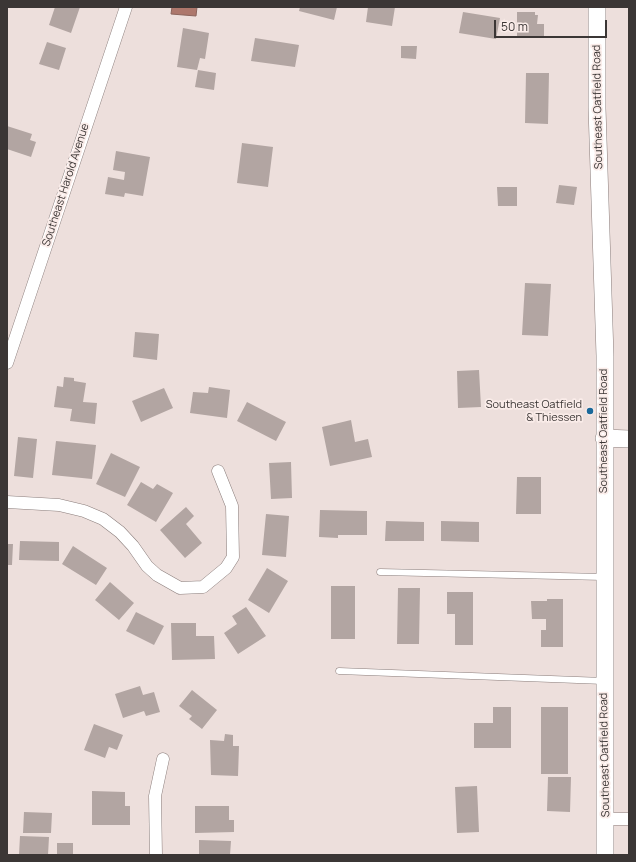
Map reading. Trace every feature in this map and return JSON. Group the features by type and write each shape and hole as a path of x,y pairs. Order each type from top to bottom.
{"main road":[{"name":"Southeast Oatfield Road","path":"597,7 597,108 605,356 604,681 606,855"},
{"path":"604,438 629,439"}],"street":[{"name":"Southeast Harold Avenue","path":"8,355 126,7"},
{"path":"7,502 59,505 84,511 103,520 120,532 133,546 147,566 157,575 180,588 204,587 226,568 233,557 232,506 218,472"},
{"path":"156,855 156,796 163,759"},
{"path":"605,819 629,819"}],"lane":[{"path":"380,572 604,577"},
{"path":"339,671 604,681"}],"shaded area":[{"path":"172,7 197,7 196,16 171,14"}],"building":[{"path":"55,7 80,7 71,33 49,25"},
{"path":"300,7 337,7 334,20 299,11"},
{"path":"368,7 395,7 392,26 366,22"},
{"path":"463,12 500,18 496,39 459,33"},
{"path":"517,12 535,12 535,15 538,15 537,24 544,24 544,38 517,38"},
{"path":"183,28 209,33 205,59 200,58 197,70 177,67"},
{"path":"255,38 299,45 295,67 251,61"},
{"path":"47,42 66,48 59,70 39,64"},
{"path":"401,46 417,46 416,59 401,58"},
{"path":"198,70 216,73 214,90 195,87"},
{"path":"526,73 549,73 548,124 525,123"},
{"path":"7,126 32,134 30,140 36,142 31,157 7,149"},
{"path":"242,143 273,147 268,187 237,183"},
{"path":"116,151 150,157 143,196 125,193 124,197 105,194 108,177 124,180 125,172 113,170"},
{"path":"559,185 577,187 574,205 556,203"},
{"path":"497,187 517,187 517,206 498,206"},
{"path":"525,283 551,284 548,336 522,335"},
{"path":"135,332 159,334 157,360 133,357"},
{"path":"479,370 481,407 458,408 457,371"},
{"path":"64,377 74,378 74,381 86,383 83,402 97,403 95,424 70,421 72,409 54,407 57,386 63,387"},
{"path":"209,387 230,390 227,418 190,413 193,392 208,393"},
{"path":"164,388 173,408 141,422 132,401"},
{"path":"247,402 286,422 276,441 237,421"},
{"path":"351,420 355,442 368,439 372,457 330,466 322,427"},
{"path":"18,437 37,439 33,478 14,476"},
{"path":"56,441 96,445 92,479 52,475"},
{"path":"111,453 140,467 125,497 96,484"},
{"path":"291,462 292,498 271,499 269,463"},
{"path":"517,477 541,477 541,514 516,514"},
{"path":"141,482 153,489 157,484 173,493 156,522 127,505"},
{"path":"186,507 194,516 186,524 202,543 185,558 160,530"},
{"path":"320,510 367,511 367,535 338,535 338,538 319,537"},
{"path":"266,514 289,516 286,557 262,555"},
{"path":"386,521 424,522 424,541 385,541"},
{"path":"441,521 479,522 479,542 441,541"},
{"path":"20,541 59,542 59,561 19,560"},
{"path":"7,544 13,544 12,565 7,565"},
{"path":"73,546 107,568 96,585 62,564"},
{"path":"267,568 288,581 269,613 248,600"},
{"path":"110,582 134,603 119,620 95,600"},
{"path":"331,586 355,586 355,639 331,639"},
{"path":"398,588 420,588 419,644 397,644"},
{"path":"447,592 473,592 473,645 455,645 455,614 447,614"},
{"path":"547,599 563,599 563,647 541,647 541,630 546,630 546,619 532,619 531,601 547,601"},
{"path":"246,607 266,636 238,654 224,633 237,624 232,616"},
{"path":"136,612 164,626 154,645 126,631"},
{"path":"171,623 196,623 196,636 214,636 215,659 172,660"},
{"path":"140,686 143,695 154,692 160,712 146,716 144,711 123,718 115,694"},
{"path":"192,690 217,710 202,729 189,719 192,716 179,706"},
{"path":"493,707 511,707 511,748 474,748 474,723 493,723"},
{"path":"541,707 568,707 568,774 541,774"},
{"path":"94,724 123,735 117,750 109,747 105,758 84,750"},
{"path":"225,734 233,735 233,746 239,746 238,776 211,775 210,740 224,741"},
{"path":"548,777 571,777 570,812 547,811"},
{"path":"477,786 479,832 457,833 455,787"},
{"path":"92,791 125,792 125,806 130,806 130,825 92,825"},
{"path":"195,806 229,806 229,820 234,820 234,832 195,833"},
{"path":"24,812 52,813 51,833 23,833"},
{"path":"20,836 49,837 48,855 19,855"},
{"path":"199,840 231,841 230,855 199,855"},
{"path":"57,843 73,843 73,855 57,855"}],"place":[{"name":"Southeast Oatfield & Thiessen","path":"590,411"}]}
